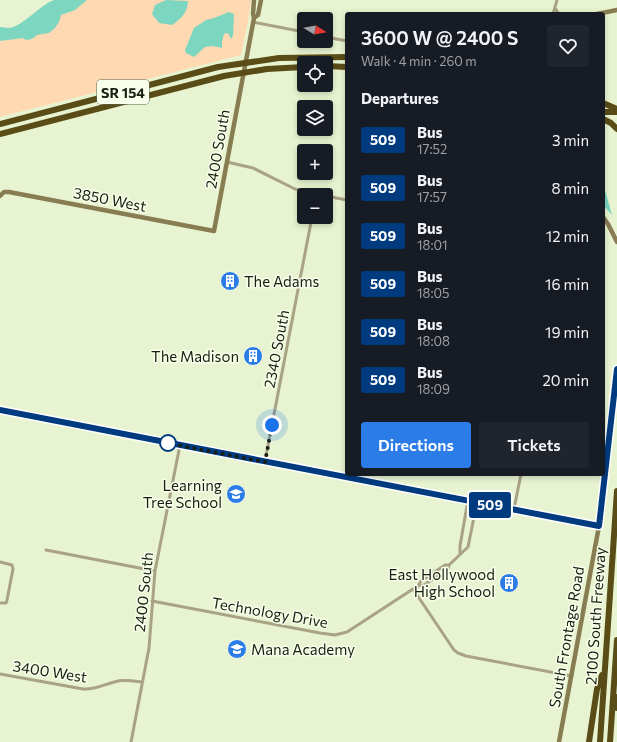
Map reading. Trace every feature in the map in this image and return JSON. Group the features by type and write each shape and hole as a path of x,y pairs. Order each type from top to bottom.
{"highway":[{"name":"SR 154","path":"0,124 186,75 246,62 296,57 345,57"},
{"path":"333,66 345,67"},
{"name":"SR 154","path":"0,134 211,79 244,72 297,68"},
{"path":"605,104 617,103"},
{"path":"605,104 617,110"},
{"path":"605,112 617,110"},
{"path":"605,120 612,123 617,129"},
{"name":"2100 South Freeway","path":"600,742 617,491"},
{"name":"2100 South Freeway","path":"610,742 617,640"},
{"path":"617,664 617,708"},
{"path":"589,742 597,689 605,666"}],"street":[{"path":"254,0 254,20"},
{"path":"254,20 258,15 261,0"},
{"path":"554,12 557,0"},
{"path":"555,8 558,12"},
{"path":"605,12 617,10"},
{"path":"254,20 297,30"},
{"name":"2400 South","path":"214,231 254,20"},
{"path":"333,38 345,41"},
{"path":"227,162 253,168 297,190"},
{"name":"3850 West","path":"1,195 9,192 214,231"},
{"path":"333,197 345,200"},
{"path":"605,220 617,242"},
{"name":"2340 South","path":"265,462 311,224"},
{"name":"South Frontage Road","path":"605,474 617,369"},
{"path":"0,410 599,526"},
{"name":"2400 South","path":"131,742 149,648 152,601 156,571 180,445"},
{"path":"361,480 362,476"},
{"path":"514,509 521,476"},
{"name":"South Frontage Road","path":"559,742 599,526 605,476"},
{"path":"460,554 468,500"},
{"name":"Technology Drive","path":"152,601 320,633 334,635 341,634 352,629 418,586 421,581 445,565 449,565 468,548 477,502"},
{"path":"46,550 156,571"},
{"path":"0,562 13,566 8,598 6,603 0,603"},
{"path":"413,589 447,640 458,653 466,656 572,676"},
{"name":"3400 West","path":"0,674 83,690 92,689 119,681 128,680 142,682"}],"shaded area":[{"path":"66,0 251,0 251,2 241,55 0,117 0,33 19,28"}],"water":[{"path":"54,0 87,0 75,10 61,15 55,28 49,33 37,35 32,39 26,40 23,38 0,41 0,27 9,28 20,24 43,6"},
{"path":"166,0 188,1 187,9 183,15 172,25 159,23 152,14 155,5"},
{"path":"229,12 234,14 233,36 231,39 228,33 224,34 222,48 213,46 205,47 194,57 186,53 185,50 194,28 206,20"},
{"path":"605,190 612,215 605,207"}],"bus line":[{"name":"509","path":"605,474 617,369"},
{"name":"509","path":"0,410 599,526 605,476"}],"place":[{"name":"The Adams","path":"230,281"},
{"name":"The Madison","path":"253,356"},
{"name":"Learning Tree School","path":"236,494"},
{"name":"East Hollywood High School","path":"509,583"},
{"name":"Mana Academy","path":"237,649"}],"route":[{"path":"168,443 265,462 272,425"}]}
